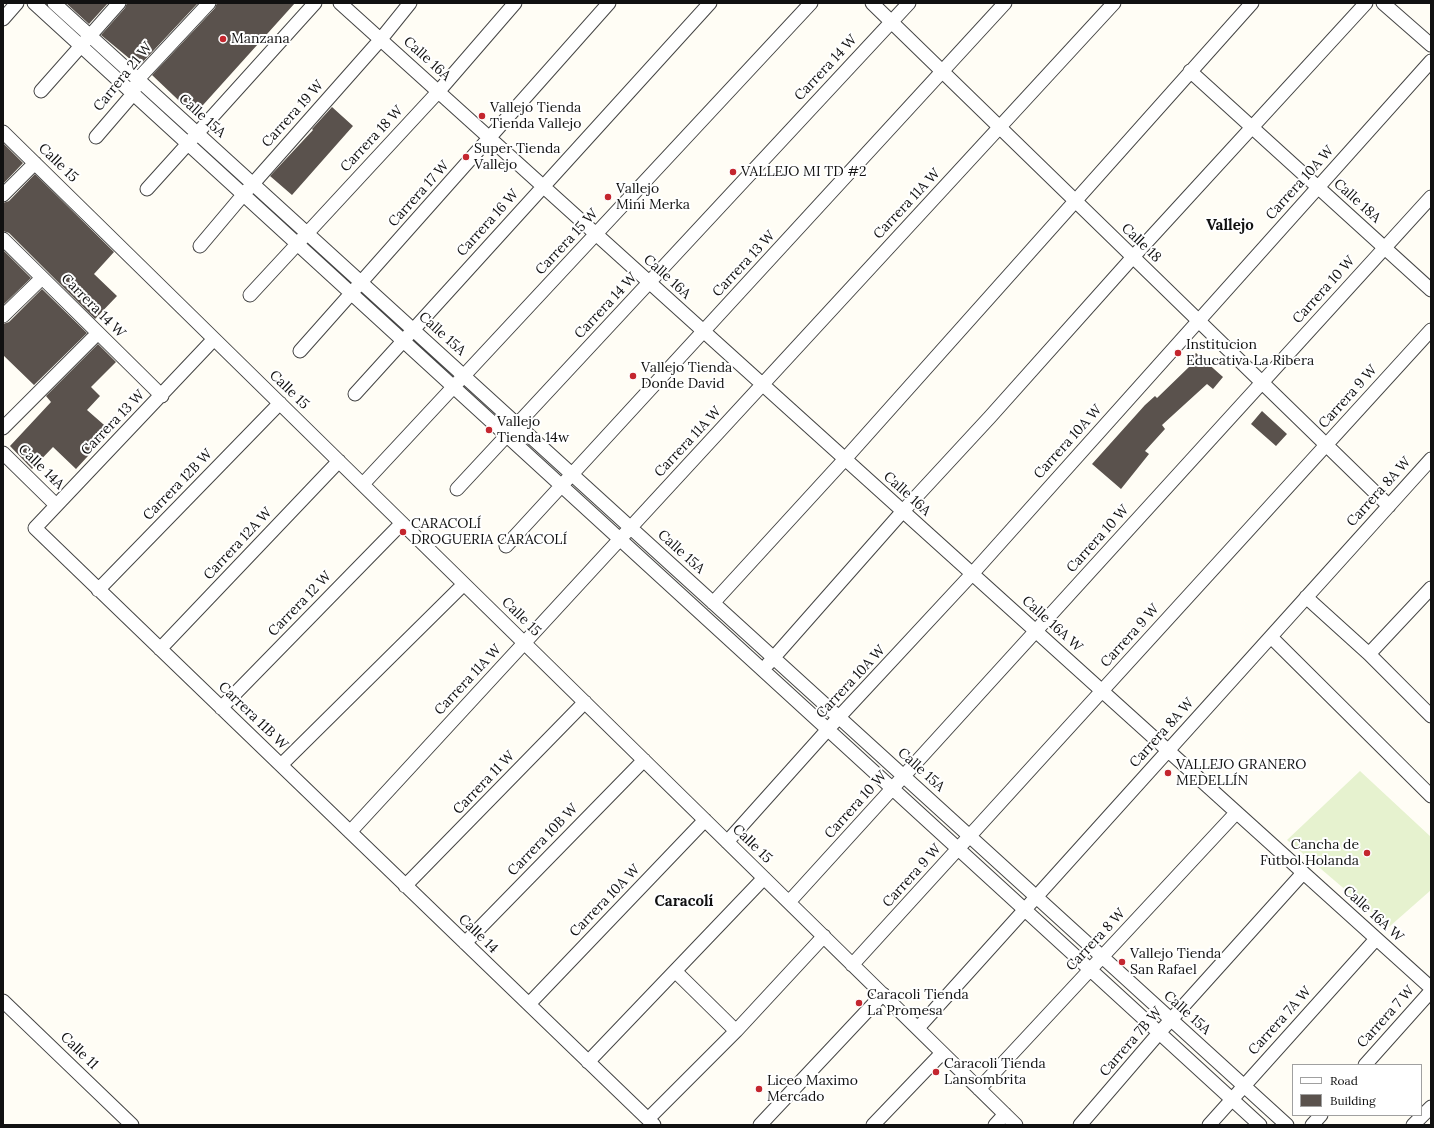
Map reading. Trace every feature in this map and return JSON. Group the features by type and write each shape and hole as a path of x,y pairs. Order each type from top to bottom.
{"street":[{"path":"3,19 17,3"},
{"path":"34,3 1260,1125"},
{"name":"Calle 15A","path":"54,3 1287,1125"},
{"path":"41,91 119,3"},
{"name":"Carrera 21 W","path":"96,136 133,94 138,79 209,3"},
{"path":"147,189 315,3"},
{"name":"Calle 16A","path":"340,3 972,574"},
{"name":"Carrera 19 W","path":"200,246 410,3"},
{"name":"Carrera 18 W","path":"250,295 438,92 516,3"},
{"name":"Carrera 16 W","path":"355,394 710,3"},
{"name":"Carrera 15 W","path":"363,484 811,3"},
{"name":"Calle 18","path":"872,3 1389,506"},
{"name":"Carrera 14 W","path":"457,490 909,3"},
{"name":"Carrera 13 W","path":"506,546 1005,3"},
{"name":"Carrera 11A W","path":"350,832 1114,3"},
{"path":"713,603 845,459 1074,200 1252,3"},
{"path":"762,669 1133,257 1366,3"},
{"path":"1383,3 1431,45"},
{"name":"Carrera 17 W","path":"300,351 490,138 604,5"},
{"name":"Carrera 10A W","path":"727,842 839,717 972,574 1431,61"},
{"name":"Calle 18A","path":"1190,71 1431,290"},
{"name":"Calle 15","path":"3,132 1016,1125"},
{"path":"3,196 35,163"},
{"name":"Carrera 10 W","path":"789,902 1431,196"},
{"name":"Carrera 14 W","path":"3,239 162,396"},
{"path":"3,316 42,278"},
{"name":"Carrera 9 W","path":"852,965 1431,330"},
{"path":"3,428 98,334"},
{"name":"Carrera 13 W","path":"35,528 162,396 214,339"},
{"name":"Carrera 12B W","path":"98,590 280,403"},
{"name":"Calle 14A","path":"3,453 56,505"},
{"name":"Carrera 8A W","path":"918,1028 1431,459"},
{"name":"Carrera 12A W","path":"160,649 339,461"},
{"name":"Carrera 12 W","path":"221,708 402,523"},
{"name":"Carrera 11B W","path":"35,528 280,765 464,584"},
{"name":"Calle 16A W","path":"972,574 1431,990"},
{"path":"1369,654 1431,588"},
{"path":"689,602 700,590"},
{"path":"1306,597 1369,654 1431,716"},
{"path":"1271,637 1431,796"},
{"name":"Carrera 11 W","path":"405,886 585,702"},
{"name":"Carrera 10B W","path":"465,943 644,760"},
{"name":"Calle 14","path":"280,765 651,1122"},
{"name":"Carrera 8 W","path":"980,1089 1236,813"},
{"name":"Carrera 10A W","path":"529,1004 705,820"},
{"name":"Carrera 7B W","path":"1080,1125 1171,1019 1303,873"},
{"path":"588,1062 764,878"},
{"path":"651,1122 824,936"},
{"name":"Carrera 7A W","path":"1209,1125 1376,939"},
{"path":"675,971 736,1031"},
{"name":"Carrera 7 W","path":"1366,1064 1431,990"},
{"path":"760,1125 883,994"},
{"name":"Calle 11","path":"3,1001 132,1125"},
{"path":"873,1125 942,1053"},
{"path":"1413,1125 1431,1107"},
{"path":"994,1125 1005,1114"},
{"path":"1312,1125 1320,1116"}],"green space":[{"name":"Cancha de Futbol Holanda","path":"1360,771 1431,837 1431,890 1389,927 1287,840"}],"building":[{"path":"66,3 108,3 89,24"},
{"path":"127,3 198,3 141,64 138,62 136,64 101,35 125,8"},
{"name":"Manzana","path":"217,3 295,3 194,115 152,75 215,8"},
{"path":"332,107 353,126 292,195 270,176 313,130 312,129"},
{"path":"3,143 23,163 3,184"},
{"path":"35,174 114,252 94,274 117,296 95,319 9,233 3,231 3,203 9,201"},
{"path":"3,250 31,278 3,305"},
{"path":"42,289 87,333 34,385 3,355 3,324 9,322"},
{"path":"98,344 116,362 91,387 100,396 87,410 111,431 76,469 53,447 32,469 10,446 51,402 46,396"},
{"path":"1196,353 1223,377 1213,389 1207,384 1162,425 1165,429 1145,451 1149,454 1121,489 1092,464 1145,405 1155,396 1157,398 1189,367 1186,364"},
{"path":"1262,411 1287,434 1276,446 1251,424"}],"place":[{"name":"Manzana","path":"223,39"},
{"name":"Vallejo Tienda Tienda Vallejo","path":"482,116"},
{"name":"Super Tienda Vallejo","path":"466,157"},
{"name":"VALLEJO MI TD #2","path":"733,172"},
{"name":"Vallejo Mini Merka","path":"608,197"},
{"name":"Institucion Educativa La Ribera","path":"1178,353"},
{"name":"Vallejo Tienda Donde David","path":"633,376"},
{"name":"Vallejo Tienda 14w","path":"489,430"},
{"name":"CARACOLÍ DROGUERIA CARACOLÍ","path":"403,532"},
{"name":"VALLEJO GRANERO MEDELLÍN","path":"1168,773"},
{"name":"Cancha de Futbol Holanda","path":"1367,853"},
{"name":"Vallejo Tienda San Rafael","path":"1122,962"},
{"name":"Caracoli Tienda La Promesa","path":"859,1003"},
{"name":"Caracoli Tienda Lansombrita","path":"936,1072"},
{"name":"Liceo Maximo Mercado","path":"759,1089"}],"district":[{"name":"Vallejo","path":"1230,226"},
{"name":"Caracolí","path":"684,902"}]}
